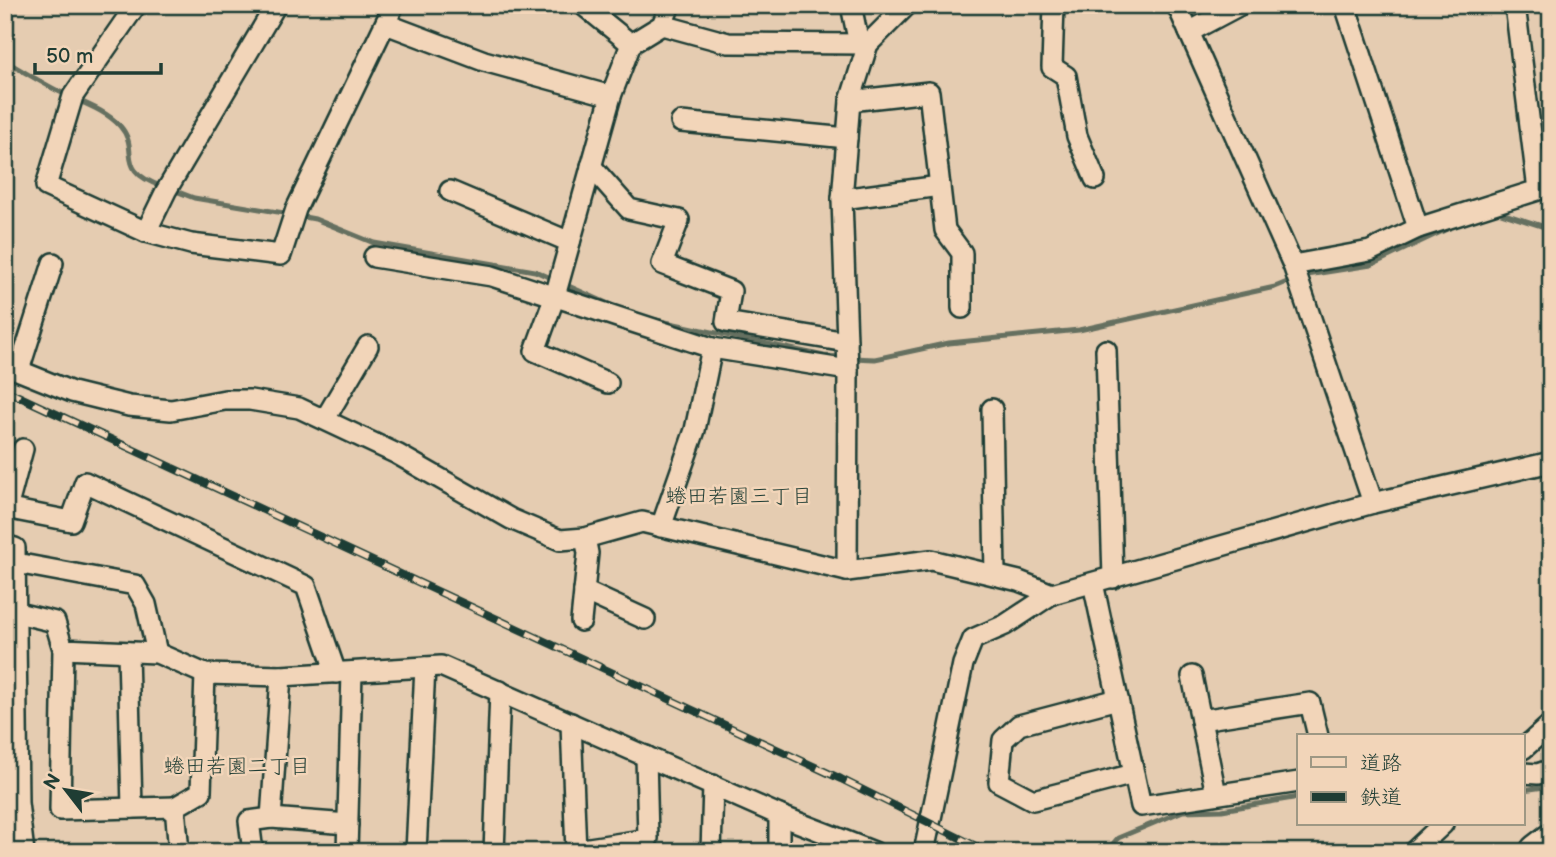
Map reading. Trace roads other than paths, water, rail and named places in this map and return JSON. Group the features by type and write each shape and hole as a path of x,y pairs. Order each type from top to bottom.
{"highway":[{"path":"1538,852 1551,842"}],"street":[{"path":"136,5 73,96 46,186 146,233 191,244 281,255 296,209 394,5"},
{"path":"146,233 166,191 276,5"},
{"path":"583,5 631,44"},
{"path":"608,383 535,351 555,296 611,96 631,44 662,24 670,5"},
{"path":"846,571 848,370 842,199 850,101 863,44 851,5"},
{"path":"662,24 728,43 863,44 906,5"},
{"path":"1054,5 1052,67 1066,76 1077,135 1095,179"},
{"path":"1177,5 1293,265 1373,503"},
{"path":"1189,32 1240,5"},
{"path":"1345,5 1418,228"},
{"path":"1293,265 1370,251 1418,228 1538,190 1515,5"},
{"path":"386,24 484,61 611,96"},
{"path":"850,101 929,92 945,230 962,253 962,308"},
{"path":"681,122 847,138"},
{"path":"591,166 629,209 679,220 662,264 731,291 726,323 847,342"},
{"path":"842,199 940,186"},
{"path":"450,191 570,242"},
{"path":"374,257 492,276 712,348 848,370"},
{"path":"53,263 12,368 72,392 129,406 171,410 225,400 250,400 299,408 397,454 511,519 560,540 585,538 642,522 846,571 931,560 995,575 1052,594"},
{"path":"325,419 368,346"},
{"path":"661,527 695,430 712,348"},
{"path":"1106,350 1113,578"},
{"path":"992,409 995,575"},
{"path":"23,449 6,508 71,521 85,482 306,586 344,672 347,852"},
{"path":"924,852 963,664 973,639 1005,625 1052,594 1373,503 1551,462"},
{"path":"581,621 588,553 585,538"},
{"path":"5,545 15,548 16,563 11,612 11,682 18,803 24,852"},
{"path":"16,563 135,585 146,604 157,653"},
{"path":"1093,583 1141,806 1297,782"},
{"path":"584,591 645,620"},
{"path":"11,612 55,622 63,649 60,810 174,807 201,792 205,674"},
{"path":"63,649 157,653 205,674 281,676 441,666 848,846 874,852"},
{"path":"128,652 132,808"},
{"path":"416,852 425,667"},
{"path":"271,818 281,676"},
{"path":"1192,676 1216,794"},
{"path":"494,852 500,691"},
{"path":"1118,699 1019,725 1003,740 999,782 1032,800 1134,774"},
{"path":"1201,720 1310,703 1318,734"},
{"path":"571,723 576,851 648,839 646,756"},
{"path":"1524,748 1551,724"},
{"path":"1524,773 1538,774 1551,769"},
{"path":"711,852 713,785"},
{"path":"174,807 178,852"},
{"path":"779,815 779,852"},
{"path":"253,852 249,821 271,818 348,824"},
{"path":"1413,852 1441,826"}],"waterway":[{"path":"5,61 114,120 126,135 133,166 138,173 163,187"},
{"path":"173,190 194,198 290,214"},
{"path":"1495,211 1551,229"},
{"path":"299,216 315,219 374,243 535,271 611,305"},
{"path":"1301,276 1371,265 1447,229"},
{"path":"852,358 875,359 949,343 1079,330 1275,287 1292,280"},
{"path":"656,320 824,356 842,357"},
{"path":"1524,790 1551,786"},
{"path":"1106,852 1118,838 1183,811 1222,810 1297,797"}],"railway":[{"path":"5,390 841,779 988,852"}],"district":[{"name":"蜷田若園三丁目","path":"739,496"},
{"name":"蜷田若園二丁目","path":"237,766"}]}
